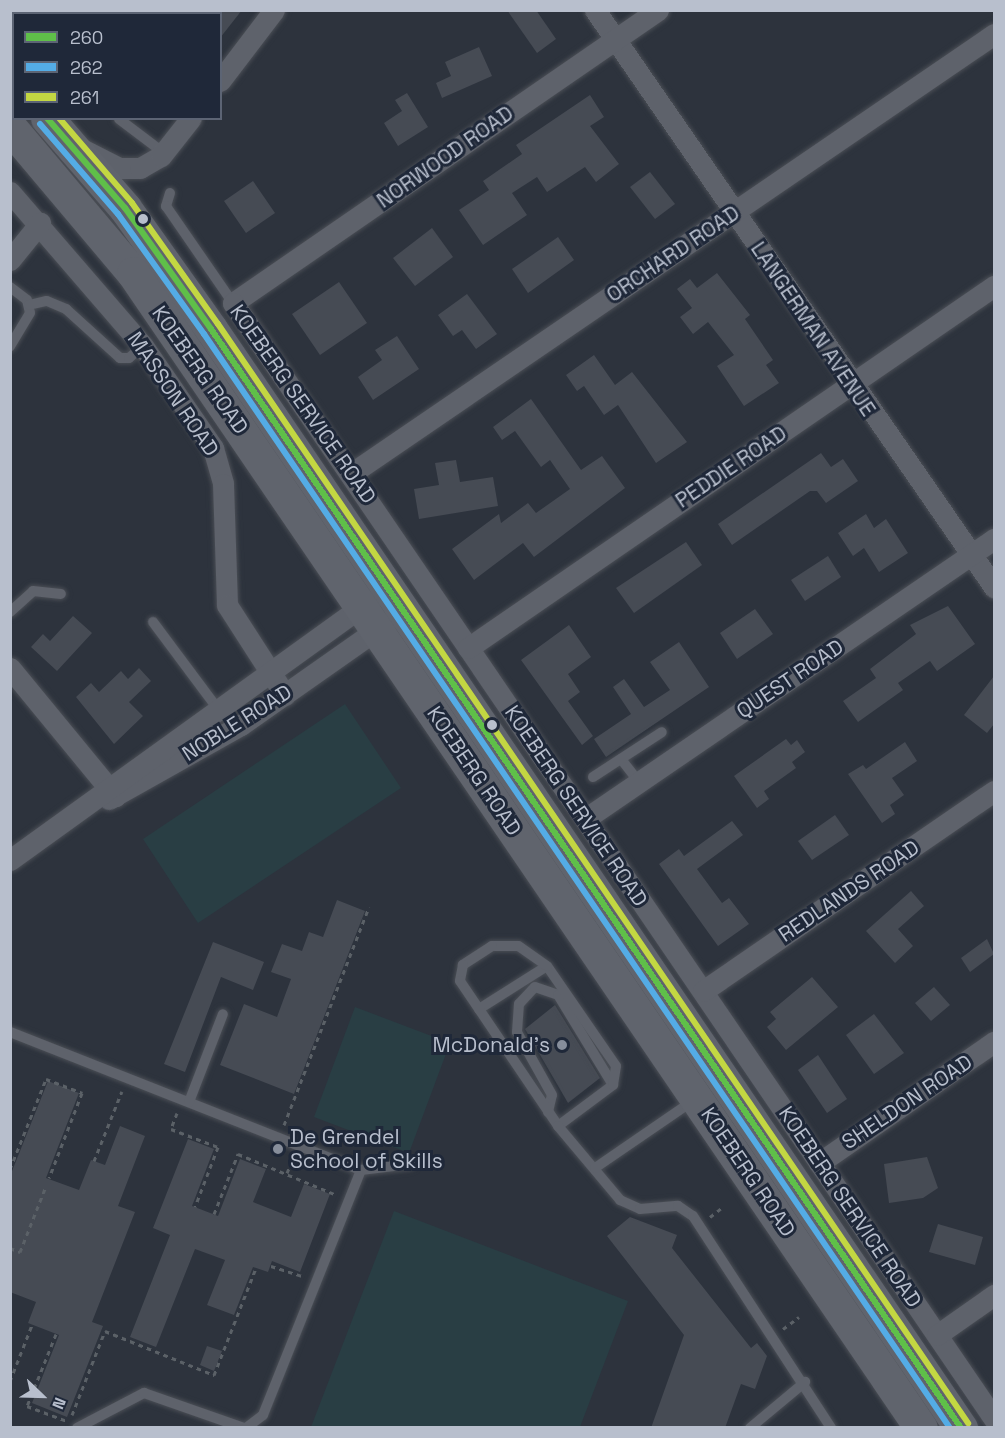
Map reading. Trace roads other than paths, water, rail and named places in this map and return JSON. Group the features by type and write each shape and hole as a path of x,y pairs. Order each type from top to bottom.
{"main road":[{"name":"KOEBERG ROAD","path":"49,120 70,143 158,254 383,609 710,1088 961,1428"},
{"name":"KOEBERG ROAD","path":"10,127 122,259 383,609"},
{"name":"KOEBERG ROAD","path":"710,1088 921,1428"}],"street":[{"path":"222,78 274,10"},
{"name":"LANGERMAN AVENUE","path":"595,10 850,385 994,587"},
{"name":"NORWOOD ROAD","path":"233,303 658,10"},
{"name":"ORCHARD ROAD","path":"352,473 994,34"},
{"path":"70,143 129,171 162,154 189,120"},
{"name":"MASSON ROAD","path":"10,192 40,223 143,346 216,456 223,484 227,605 285,694"},
{"path":"10,260 40,223"},
{"name":"PEDDIE ROAD","path":"468,648 994,286"},
{"name":"KOEBERG SERVICE ROAD","path":"233,303 352,473 468,648 994,1419"},
{"name":"QUEST ROAD","path":"585,819 994,538"},
{"name":"NOBLE ROAD","path":"10,860 111,791 268,671 383,609"},
{"name":"NOBLE ROAD","path":"111,791 285,694 383,609"},
{"path":"10,668 111,791"},
{"name":"REDLANDS ROAD","path":"703,991 994,791"},
{"name":"SHELDON ROAD","path":"819,1162 994,1042"},
{"path":"937,1335 994,1295"}],"lane":[{"path":"120,120 162,154"},
{"name":"KOEBERG SERVICE ROAD","path":"170,193 166,206 233,303"},
{"path":"10,287 29,305"},
{"path":"29,305 47,301 66,309 120,358 129,358 143,346"},
{"path":"10,346 28,320 29,305"},
{"path":"10,612 33,591 61,594"},
{"path":"153,621 217,708"},
{"path":"593,777 662,732"},
{"path":"621,759 639,782"},
{"path":"558,1126 613,1085 618,1073 611,1057 547,966 518,946 492,946 459,972 478,1009 548,1112 558,1126 620,1200 634,1207 666,1204 693,1216 806,1382 831,1428"},
{"path":"478,1009 547,966"},
{"path":"548,1112 552,1095 516,1032 519,1004 535,987 558,995 613,1085"},
{"path":"185,1101 223,1014"},
{"path":"10,1032 361,1170 411,1164"},
{"path":"595,1168 710,1088"},
{"path":"77,1428 144,1393 245,1428 263,1415 361,1170"},
{"path":"750,1428 806,1382"}],"place":[{"name":"McDonald's","path":"562,1045"},
{"name":"De Grendel School of Skills","path":"278,1149"}]}
